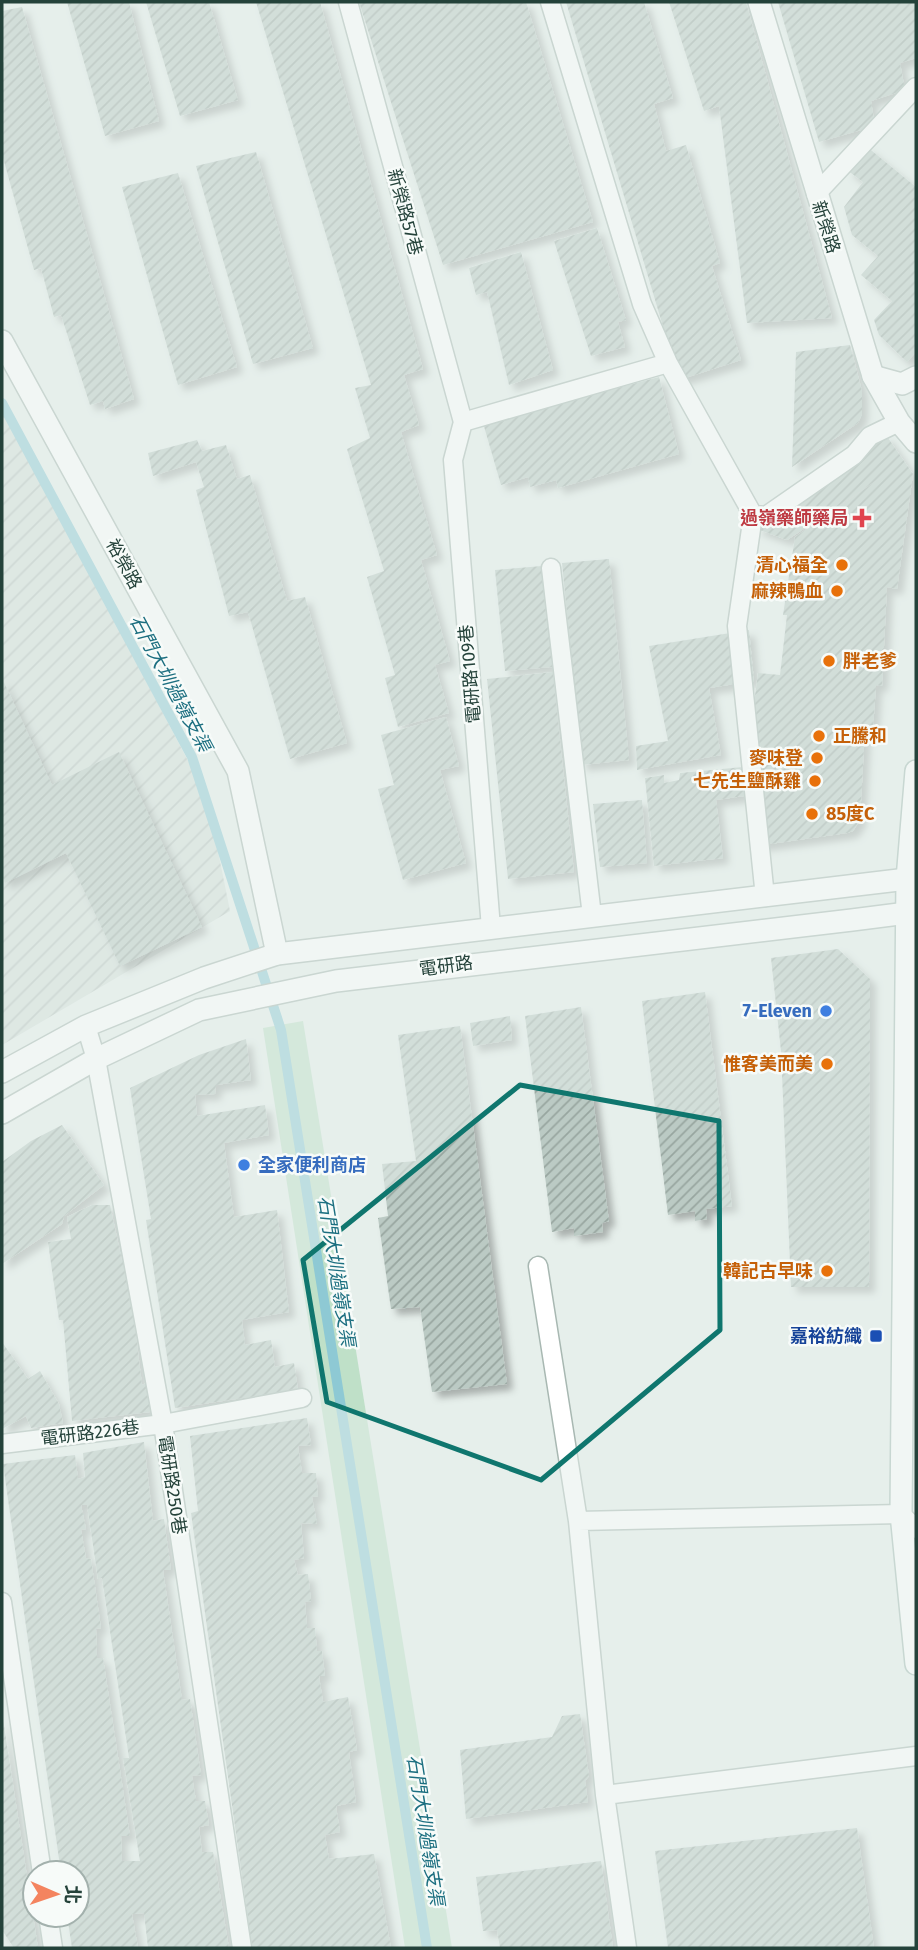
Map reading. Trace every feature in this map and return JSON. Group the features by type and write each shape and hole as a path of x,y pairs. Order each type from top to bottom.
{"street":[{"name":"新榮路","path":"759,2 873,376 899,422 916,442"},
{"name":"裕榮路","path":"2,341 238,771 277,954"},
{"path":"873,376 902,384 916,377"},
{"path":"916,771 901,1514 916,1664"},
{"name":"電研路","path":"2,1072 86,1026 204,978 277,954 912,880"},
{"name":"電研路","path":"2,1113 96,1059 199,1010 336,981 912,910"}],"lane":[{"name":"新榮路57巷","path":"348,2 463,422"},
{"path":"550,2 642,304 668,363 753,515 737,626 765,897"},
{"path":"816,194 916,87"},
{"path":"463,422 668,363"},
{"name":"電研路109巷","path":"463,422 453,460 491,928"},
{"path":"753,515 766,516 854,455 870,436 899,422"},
{"path":"551,568 592,916"},
{"name":"電研路250巷","path":"86,1026 96,1059 163,1424 242,1948"},
{"path":"538,1266 578,1521 605,1796 627,1948"},
{"name":"電研路226巷","path":"2,1444 163,1424 302,1398"},
{"path":"578,1521 901,1514 916,1529"},
{"path":"2,1602 40,1859"},
{"path":"605,1796 916,1756"},
{"path":"50,1929 53,1948"}],"highlighted area":[{"path":"520,1085 719,1121 720,1330 541,1480 327,1402 303,1260"}],"shaded area":[{"path":"2,406 207,797 230,911 2,1045"}],"green space":[{"path":"303,1021 452,1948 405,1948 263,1028"}],"building":[{"path":"67,2 129,2 159,121 105,136"},
{"path":"146,2 209,2 238,100 180,116"},
{"path":"256,2 320,2 423,369 404,375 419,425 401,432 437,555 421,560 450,661 435,665 449,713 398,727 385,678 395,675 367,577 384,571 347,449 370,438 355,388 371,385"},
{"path":"359,2 526,2 593,222 443,265"},
{"path":"566,2 644,2 673,98 654,104 666,151 686,145 720,263 712,266 741,360 679,380"},
{"path":"669,2 746,2 832,318 747,323 719,106 704,111"},
{"path":"778,2 916,2 916,58 900,63 905,90 871,101 875,126 819,142"},
{"path":"22,7 134,399 105,409 103,401 90,405 61,315 54,317 41,268 34,270 2,154 2,11"},
{"path":"866,146 916,187 916,352 907,362 879,335 874,320 892,301 861,275 878,256 852,235 844,207 863,182 847,170"},
{"path":"256,152 313,348 253,364 196,166"},
{"path":"178,173 237,367 178,385 122,187"},
{"path":"597,228 626,320 618,322 625,347 591,356 554,241"},
{"path":"521,252 553,370 509,385 487,292 476,295 469,268"},
{"path":"850,345 862,391 862,414 858,423 792,467 796,352"},
{"path":"659,377 679,454 558,488 556,480 530,487 528,477 501,485 483,423"},
{"path":"886,435 913,474 897,589 887,587 882,686 876,685 873,729 865,729 860,820 853,831 847,833 756,846 752,718 758,673 780,675 787,615 783,615 795,537 895,468 787,540 754,528"},
{"path":"197,440 202,451 226,445 237,479 250,475 287,601 305,597 347,743 290,759 248,612 229,616 196,490 204,487 196,462 153,476 148,453"},
{"path":"609,559 629,760 581,765 562,563"},
{"path":"542,566 552,667 505,671 495,570"},
{"path":"749,630 754,681 709,688 721,755 637,770 636,746 668,741 649,646"},
{"path":"553,672 574,872 508,879 487,679"},
{"path":"2,678 52,785 119,752 202,927 120,966 66,853 5,883 2,875"},
{"path":"446,717 459,766 440,770 466,863 403,880 378,789 394,785 381,735"},
{"path":"743,767 744,796 716,800 723,858 654,866 645,778 664,775 664,783 679,780 680,773"},
{"path":"642,800 647,863 600,867 593,804"},
{"path":"838,949 870,979 869,1287 791,1287 781,1051 771,958"},
{"path":"705,992 732,1206 706,1209 707,1219 695,1221 695,1211 668,1215 642,1001"},
{"path":"581,1007 609,1221 602,1223 603,1232 574,1236 574,1228 552,1232 525,1016"},
{"path":"510,1016 512,1040 473,1046 470,1023"},
{"path":"460,1026 507,1384 432,1392 420,1307 391,1309 378,1218 388,1216 382,1164 416,1161 398,1035"},
{"path":"246,1039 251,1080 216,1085 215,1094 195,1095 197,1116 265,1105 269,1135 224,1143 234,1217 277,1210 289,1312 242,1320 245,1345 271,1340 275,1367 294,1363 298,1390 175,1408 146,1220 151,1219 130,1088 199,1055"},
{"path":"62,1125 104,1185 64,1216 62,1224 2,1264 2,1162 31,1141"},
{"path":"92,1205 110,1205 122,1261 127,1260 142,1385 146,1383 150,1412 72,1421 63,1320 59,1320 48,1242 71,1239 67,1217"},
{"path":"2,1342 28,1379 40,1371 59,1404 63,1423 31,1428 26,1416 2,1429"},
{"path":"307,1418 311,1445 298,1446 302,1473 316,1473 318,1496 312,1497 317,1524 301,1523 304,1558 294,1560 298,1575 308,1574 311,1601 305,1602 307,1628 315,1628 317,1651 322,1651 325,1676 319,1676 323,1702 348,1697 357,1750 349,1752 356,1802 336,1806 340,1832 325,1835 329,1859 374,1854 391,1948 252,1948 191,1513 198,1511 190,1436"},
{"path":"144,1442 153,1521 164,1519 171,1570 163,1570 182,1700 190,1699 201,1775 192,1776 196,1801 205,1801 209,1825 199,1827 202,1852 213,1852 229,1948 148,1948 144,1913 132,1914 138,1948 72,1948 69,1929 91,1929 91,1859 59,1859 3,1464 75,1455 78,1479 85,1477 83,1453","holes":["81,1505 87,1505 98,1579 102,1578 129,1758 123,1758 140,1861 122,1861 121,1836 130,1836 103,1658 97,1658 96,1629 101,1628 91,1559 86,1558 81,1530 86,1529"]},
{"path":"580,1714 589,1776 585,1781 588,1802 466,1819 460,1750 552,1737 562,1716"},
{"path":"3,1719 24,1859 21,1859 21,1929 35,1929 38,1948 14,1948 2,1930"},
{"path":"857,1828 874,1948 668,1948 655,1851"},
{"path":"601,1861 613,1948 500,1948 497,1930 483,1931 476,1877"}],"waterway":[{"name":"石門大圳過嶺支渠","path":"2,403 192,757 281,1030 427,1948"}],"place":[{"name":"過嶺藥師藥局","path":"862,518"},
{"name":"清心福全","path":"842,565"},
{"name":"麻辣鴨血","path":"837,591"},
{"name":"胖老爹","path":"829,661"},
{"name":"正騰和","path":"819,736"},
{"name":"麥味登","path":"817,758"},
{"name":"七先生鹽酥雞","path":"815,781"},
{"name":"85度C","path":"812,814"},
{"name":"7-Eleven","path":"826,1011"},
{"name":"惟客美而美","path":"827,1064"},
{"name":"全家便利商店","path":"244,1165"},
{"name":"韓記古早味","path":"827,1271"},
{"name":"嘉裕紡織","path":"876,1336"}]}
